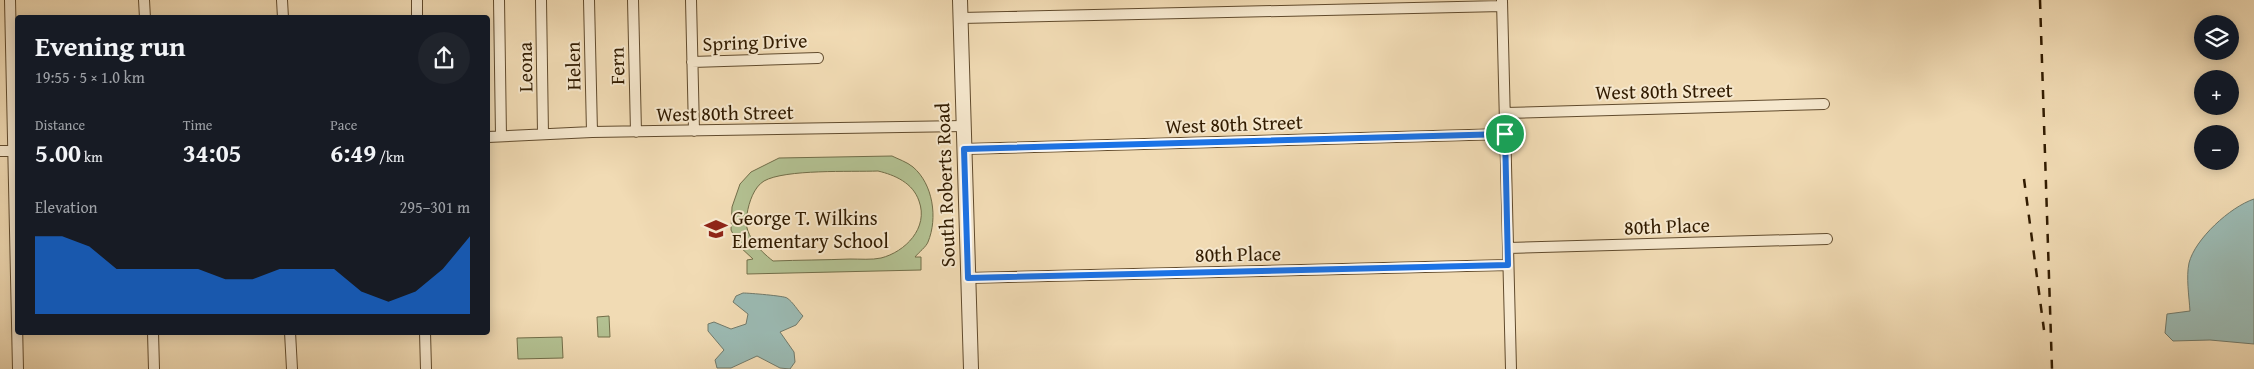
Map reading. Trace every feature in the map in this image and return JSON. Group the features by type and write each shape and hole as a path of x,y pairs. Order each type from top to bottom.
{"street":[{"path":"0,151 15,151 10,0"},
{"path":"144,0 145,15"},
{"path":"282,0 283,15"},
{"path":"416,0 417,15"},
{"path":"499,0 501,136"},
{"name":"Leona","path":"541,0 543,134"},
{"name":"Helen","path":"589,0 592,132"},
{"name":"Fern","path":"633,0 636,132"},
{"path":"691,0 694,131"},
{"name":"South Roberts Road","path":"960,0 971,369"},
{"path":"961,18 1502,3 1511,369"},
{"name":"Spring Drive","path":"692,62 818,58"},
{"name":"West 80th Street","path":"1505,113 1824,104"},
{"name":"West 80th Street","path":"490,137 592,132 964,126"},
{"name":"West 80th Street","path":"964,149 1505,134"},
{"name":"80th Place","path":"1508,248 1828,239"},
{"name":"80th Place","path":"968,278 1508,265"},
{"path":"18,335 18,369"},
{"path":"153,335 154,369"},
{"path":"290,335 292,369"},
{"path":"425,335 426,369"}],"green space":[{"path":"892,156 913,167 920,174 929,192 933,212 933,223 928,242 915,257 921,257 921,270 747,274 747,260 753,259 739,246 731,230 732,207 740,184 751,172 779,158","holes":["836,171 878,171 903,181 912,189 919,201 921,211 921,220 913,237 890,255 874,259 773,261 762,252 749,234 746,221 749,205 752,195 764,181 774,177 802,173"]},
{"path":"609,316 610,337 598,337 597,317"},
{"path":"562,337 563,358 518,359 517,338"}],"water":[{"path":"2254,199 2254,344 2210,340 2173,341 2165,333 2167,314 2190,311 2189,263 2198,244 2224,216"},
{"path":"743,293 787,298 803,316 796,325 780,332 794,352 795,362 790,369 780,368 757,356 731,368 717,368 715,360 724,350 708,331 708,324 714,322 731,329 746,324 748,314 733,302 736,296"}],"railway":[{"path":"2040,0 2052,369"},
{"path":"2024,179 2044,330"}],"place":[{"name":"George T. Wilkins Elementary School","path":"716,229"}],"route":[{"path":"1505,134 1508,265 968,278 964,149 1505,134"}]}
